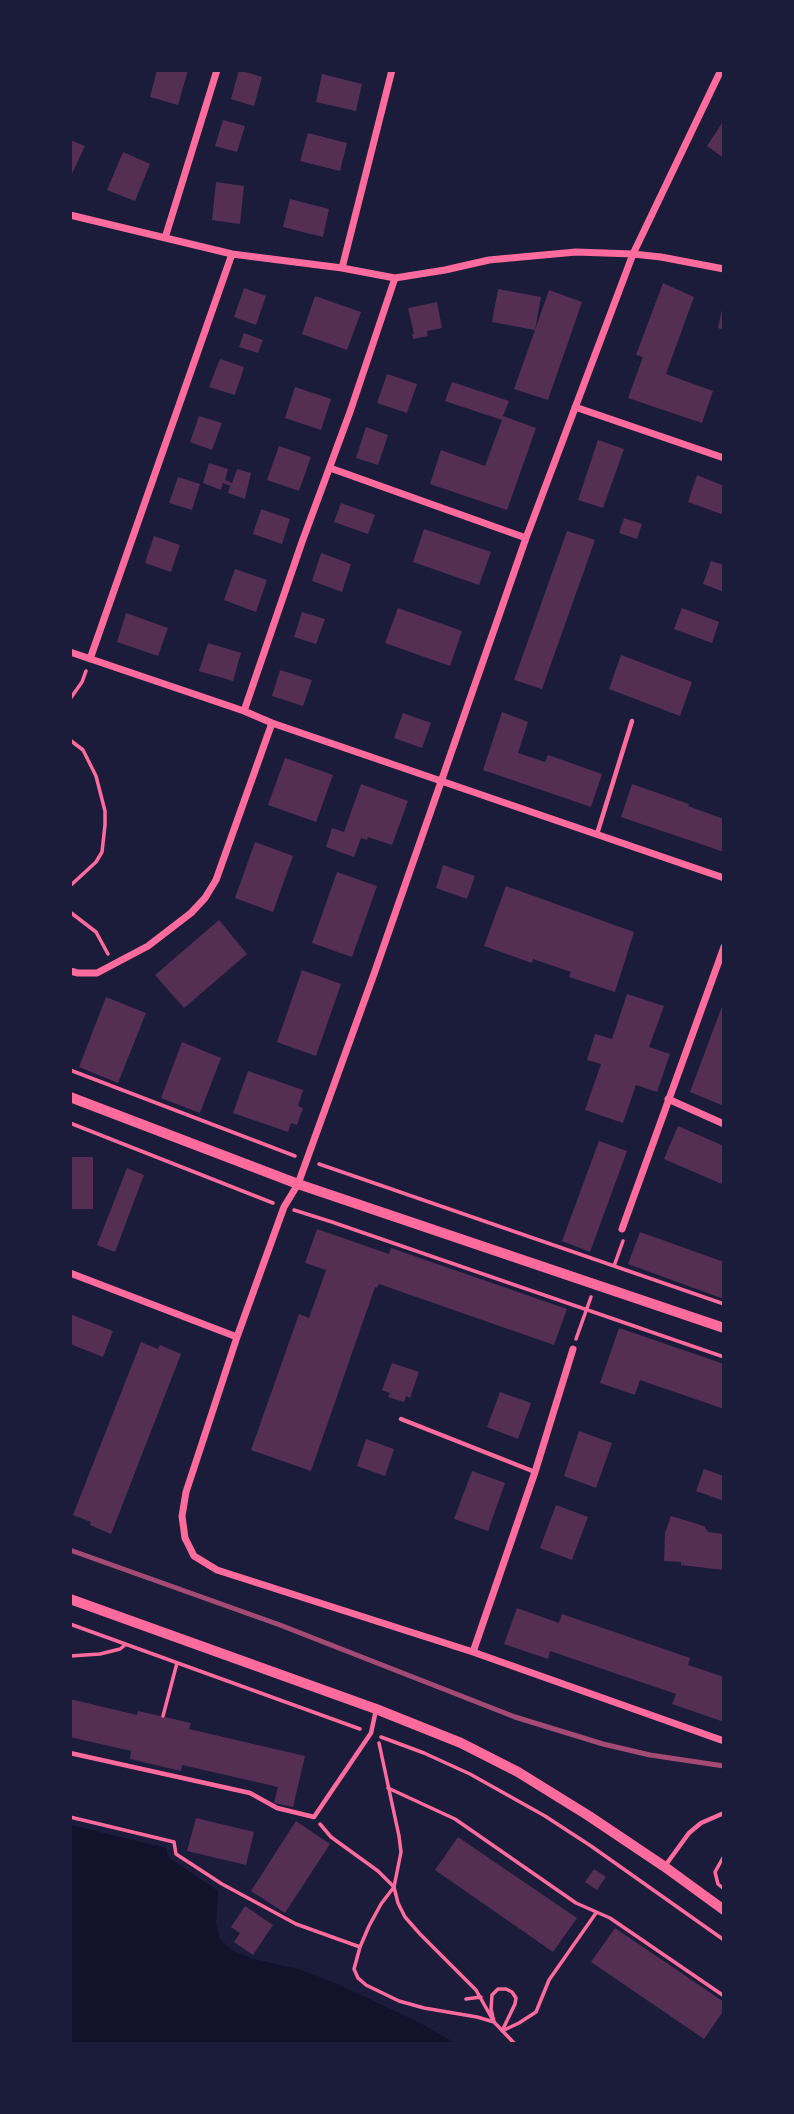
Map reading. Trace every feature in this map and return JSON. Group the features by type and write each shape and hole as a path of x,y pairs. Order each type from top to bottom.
{"street":[{"path":"165,238 217,70"},
{"path":"342,268 392,70"},
{"path":"721,70 633,254 526,538 298,1184 284,1207 237,1337 186,1492 183,1516 185,1538 194,1556 217,1570 473,1652 724,1741"},
{"path":"70,215 232,254 342,268 394,278 489,260 576,252 661,257 724,269"},
{"path":"90,659 232,254"},
{"path":"244,711 394,278"},
{"path":"575,407 724,458"},
{"path":"330,468 526,538"},
{"path":"70,652 724,878"},
{"path":"70,971 78,974 97,973 112,966 148,946 191,913 205,898 216,880 272,723"},
{"path":"622,1229 724,947"},
{"path":"70,1097 298,1184 724,1328"},
{"path":"668,1099 724,1124"},
{"path":"70,1273 237,1337"},
{"path":"473,1652 535,1472 573,1349"},
{"path":"70,1599 376,1709 461,1743 517,1772 665,1867 724,1910"}],"lane":[{"path":"597,835 632,721"},
{"path":"401,1419 535,1472"},
{"path":"70,1753 250,1793 277,1808 314,1817 371,1733 376,1709"},
{"path":"665,1867 695,1828 724,1813"}],"path":[{"path":"70,699 82,682 90,659"},
{"path":"70,740 83,750 96,776 105,811 102,852 96,862 70,886"},
{"path":"70,912 96,932 104,944 112,966"},
{"path":"70,1070 306,1160 724,1304"},
{"path":"70,1123 284,1207 724,1357"},
{"path":"614,1266 624,1239 622,1229"},
{"path":"573,1349 604,1262"},
{"path":"70,1624 371,1733 470,1774 529,1806 591,1846 724,1940"},
{"path":"70,1656 100,1654 120,1649 125,1644"},
{"path":"163,1716 177,1663"},
{"path":"379,1742 401,1852 394,1887 398,1903 405,1917 447,1958 481,1997 494,2022 515,2044"},
{"path":"388,1788 454,1819 584,1908 610,1918 724,1996"},
{"path":"70,1817 174,1842 176,1854 222,1884 296,1924 360,1947"},
{"path":"331,1837 394,1887"},
{"path":"724,1856 715,1872 718,1884 724,1889"},
{"path":"394,1887 381,1904 360,1947 354,1969 362,1982 377,1992 424,2008 494,2022"},
{"path":"502,2031 536,2012 549,1980 596,1913"},
{"path":"494,2022 492,1995 498,1989 506,1989 516,1998 502,2031"},
{"path":"466,1999 481,1997"}],"shaded area":[{"path":"70,1825 166,1848 168,1857 218,1891 216,1923 220,1939 232,1950 250,1958 298,1969 335,1983 418,2022 457,2044 70,2044"}],"building":[{"path":"157,70 188,70 178,105 150,97"},
{"path":"239,70 262,77 254,106 231,99"},
{"path":"322,74 362,84 356,111 316,102"},
{"path":"223,120 245,126 237,152 215,146"},
{"path":"724,120 724,158 707,146"},
{"path":"308,133 347,143 340,171 300,161"},
{"path":"70,140 85,146 70,178"},
{"path":"123,152 150,164 135,201 107,190"},
{"path":"216,182 244,186 240,224 212,220"},
{"path":"290,199 329,209 323,237 283,227"},
{"path":"663,283 694,297 666,374 713,391 702,423 628,398 643,357 636,355"},
{"path":"244,288 266,296 256,325 234,317"},
{"path":"498,289 541,297 535,330 492,322"},
{"path":"549,290 582,302 548,400 514,389"},
{"path":"315,296 361,312 347,350 302,334"},
{"path":"437,302 442,328 427,331 428,336 413,339 408,308"},
{"path":"724,306 724,330 718,328"},
{"path":"244,333 263,340 258,353 239,347"},
{"path":"220,359 244,367 235,395 209,387"},
{"path":"387,374 417,384 407,413 377,403"},
{"path":"452,382 509,401 503,416 536,428 507,510 430,484 441,450 485,466 502,420 445,401"},
{"path":"295,387 331,399 321,430 285,418"},
{"path":"199,416 222,423 212,450 190,442"},
{"path":"366,427 388,435 378,465 356,458"},
{"path":"598,440 624,449 603,508 578,500"},
{"path":"279,446 311,457 299,491 267,480"},
{"path":"209,463 228,469 225,480 232,483 237,469 251,473 245,499 228,493 230,486 223,483 221,490 203,483"},
{"path":"697,475 724,486 724,515 688,502"},
{"path":"178,477 200,484 192,510 169,503"},
{"path":"341,503 375,515 368,534 334,522"},
{"path":"261,509 290,519 282,544 253,534"},
{"path":"624,518 642,524 637,539 619,533"},
{"path":"424,529 491,552 479,585 413,562"},
{"path":"567,531 595,540 542,689 514,680"},
{"path":"154,536 180,545 171,572 145,563"},
{"path":"321,553 351,564 342,592 312,581"},
{"path":"711,561 724,565 724,592 703,584"},
{"path":"235,569 267,580 256,612 224,600"},
{"path":"398,608 462,631 450,666 385,643"},
{"path":"682,608 719,622 712,643 674,629"},
{"path":"302,612 325,619 316,644 294,637"},
{"path":"126,613 168,628 158,656 117,642"},
{"path":"208,643 241,653 233,681 199,671"},
{"path":"621,655 692,682 680,716 609,689"},
{"path":"280,670 312,680 303,706 272,696"},
{"path":"502,712 528,722 518,753 545,762 548,755 602,774 591,807 483,770"},
{"path":"403,713 431,723 422,748 394,738"},
{"path":"285,758 333,775 316,822 268,805"},
{"path":"361,784 408,801 392,845 368,837 367,840 361,838 354,857 326,847 332,828 344,832"},
{"path":"632,784 724,819 724,852 621,817"},
{"path":"255,842 293,856 273,912 235,898"},
{"path":"443,865 475,876 467,899 436,888"},
{"path":"337,872 377,886 352,957 312,943"},
{"path":"506,886 634,932 615,992 569,977 571,972 533,959 532,963 484,946"},
{"path":"219,920 247,954 184,1008 155,975"},
{"path":"302,970 341,984 316,1056 277,1042"},
{"path":"627,994 664,1006 649,1047 670,1054 657,1092 636,1085 623,1123 585,1110 601,1064 587,1060 595,1034 612,1039"},
{"path":"106,997 146,1013 118,1083 79,1067"},
{"path":"724,1001 724,1106 690,1092"},
{"path":"182,1042 221,1058 200,1113 161,1098"},
{"path":"248,1071 303,1090 298,1106 303,1108 297,1125 291,1123 288,1132 233,1113"},
{"path":"678,1126 724,1146 724,1185 664,1159"},
{"path":"599,1141 627,1151 590,1252 562,1241"},
{"path":"70,1157 93,1157 93,1209 70,1209"},
{"path":"127,1168 144,1175 115,1252 97,1245"},
{"path":"317,1229 389,1254 391,1248 567,1309 554,1345 379,1284 375,1287 311,1471 251,1450 299,1314 309,1318 326,1270 305,1263"},
{"path":"640,1232 724,1262 724,1299 628,1264"},
{"path":"70,1314 113,1331 103,1357 70,1344"},
{"path":"619,1328 724,1364 724,1409 640,1380 635,1395 600,1383"},
{"path":"141,1342 158,1349 160,1345 181,1354 111,1534 73,1515"},
{"path":"392,1363 419,1372 410,1398 406,1396 404,1402 388,1397 390,1393 382,1390"},
{"path":"500,1392 531,1403 518,1439 487,1427"},
{"path":"579,1431 612,1443 596,1488 564,1476"},
{"path":"366,1439 394,1449 385,1476 357,1466"},
{"path":"704,1469 724,1476 724,1501 696,1491"},
{"path":"472,1471 505,1483 488,1531 454,1519"},
{"path":"556,1505 588,1517 572,1560 540,1548"},
{"path":"671,1516 704,1526 708,1532 724,1534 724,1570 664,1561 665,1533"},
{"path":"517,1608 559,1623 562,1614 690,1658 688,1665 724,1677 724,1722 672,1704 676,1694 550,1651 548,1659 504,1644"},
{"path":"70,1699 137,1715 138,1711 191,1723 189,1729 305,1756 293,1807 274,1803 278,1787 182,1765 181,1771 130,1759 131,1751 70,1737"},
{"path":"196,1818 254,1832 246,1865 187,1851"},
{"path":"296,1821 330,1844 285,1913 251,1891"},
{"path":"458,1837 577,1918 553,1952 435,1870"},
{"path":"594,1869 606,1877 597,1890 585,1882"},
{"path":"245,1906 273,1925 253,1955 234,1942 240,1933 231,1927"},
{"path":"615,1928 724,2002 724,2010 704,2039 591,1962"}],"railway":[{"path":"70,1550 280,1625 515,1717 603,1744 650,1755 724,1766"}]}
